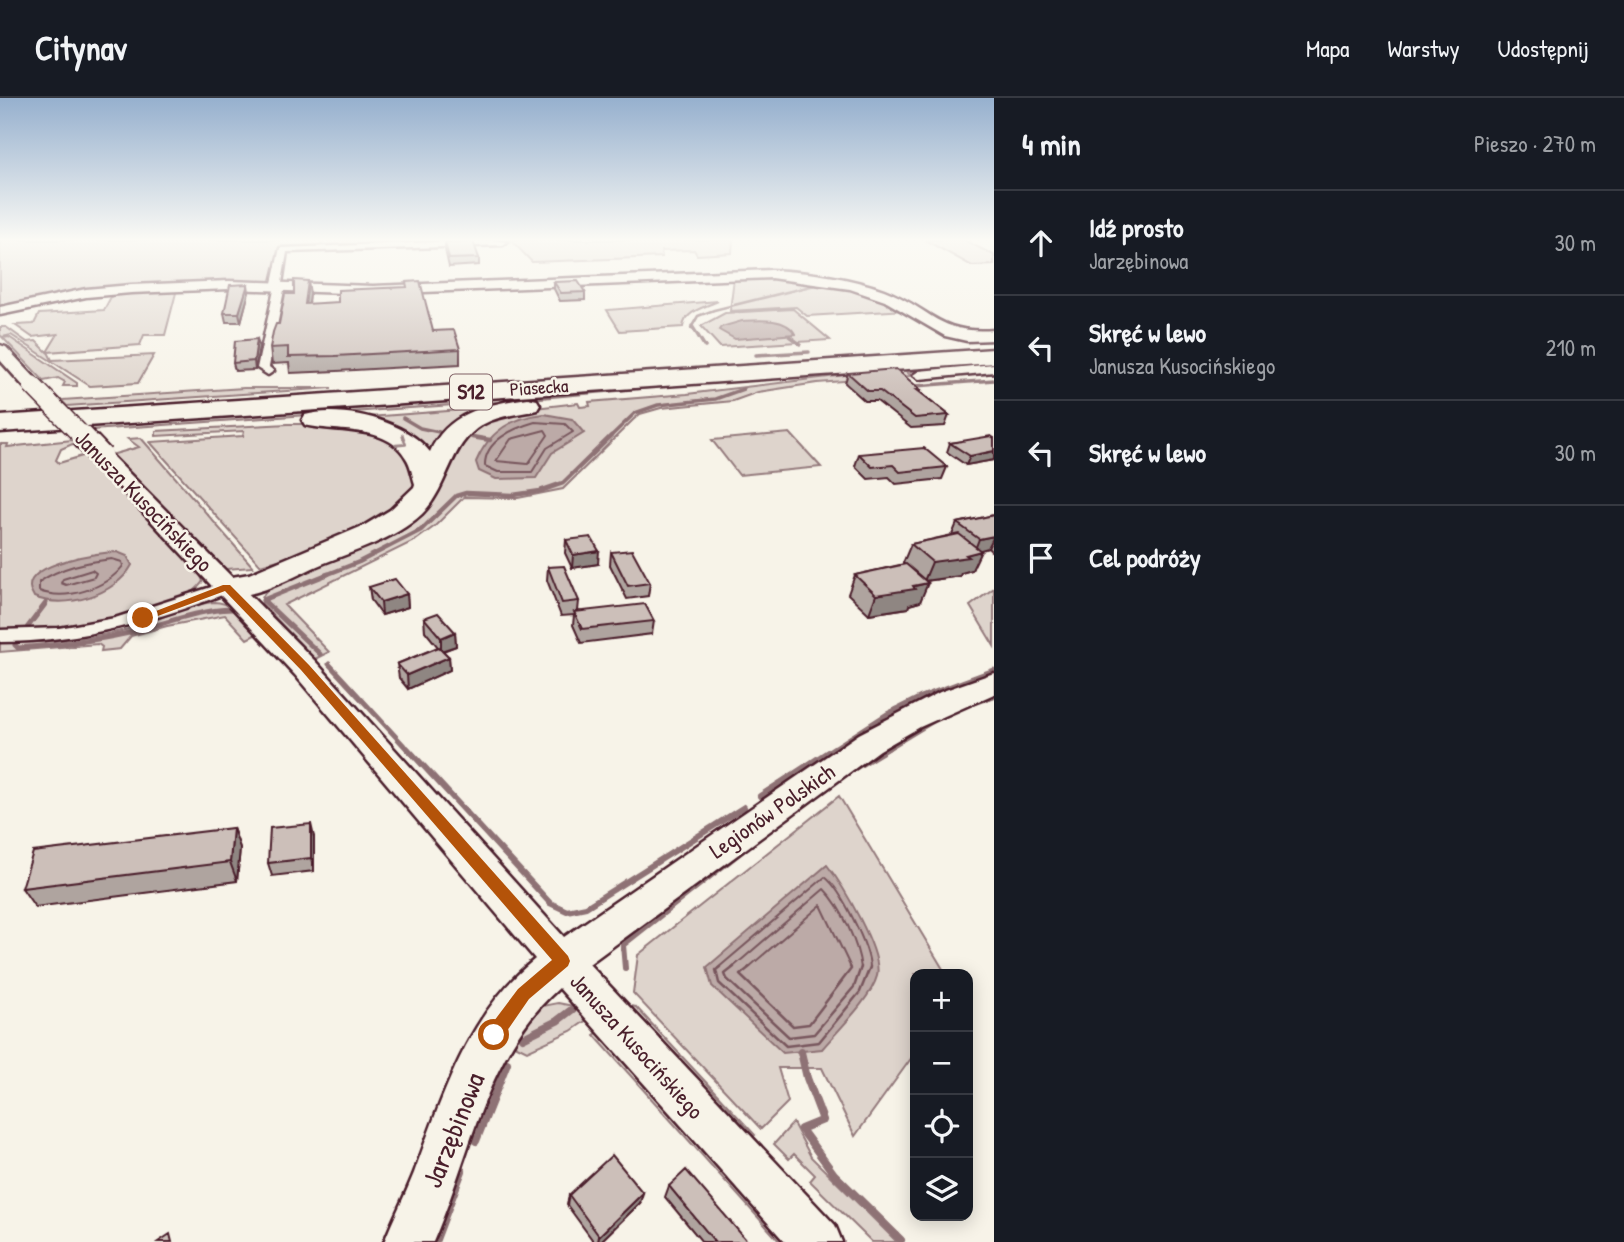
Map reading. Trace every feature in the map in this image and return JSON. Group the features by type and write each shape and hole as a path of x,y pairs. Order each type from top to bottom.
{"highway":[{"name":"Piasecka","path":"7,407 486,382 994,349"},
{"name":"Piasecka","path":"0,424 994,356"},
{"path":"0,439 666,392 941,360"},
{"path":"171,390 257,385 486,382"},
{"path":"7,407 80,395"},
{"path":"227,587 266,581 306,560 391,523 418,500 437,471 447,444 471,421 511,407 574,399"},
{"path":"289,420 354,423 395,437 419,456 428,482"}],"street":[{"path":"0,311 96,293"},
{"path":"268,371 263,368 277,293"},
{"path":"880,293 904,304 947,332 962,336 994,335"},
{"name":"Janusza Kusocińskiego","path":"0,349 305,668 640,1051 818,1242"},
{"path":"919,375 994,368"},
{"path":"0,636 61,634 117,624 166,611 227,587"},
{"name":"Legionów Polskich","path":"562,961 879,736 939,703 994,683"},
{"name":"Jarzębinowa","path":"408,1242 457,1116 494,1035 523,994 562,961"}],"shaded area":[{"path":"0,293 85,293 6,307 0,306"},
{"path":"113,293 176,293 165,335 144,335 140,345 48,352 52,360 154,355 138,383 90,386 11,335 0,335 0,327 6,327 27,342 36,341 47,352 58,334 32,337 15,325 34,324 39,314 104,310"},
{"path":"732,293 863,293 907,310 807,316 796,307 730,311"},
{"path":"718,301 692,313 683,327 620,331 607,310"},
{"path":"793,309 830,340 720,347 701,326 725,313"},
{"path":"9,337 77,383 77,386 63,386 65,382 58,378 44,381 3,338"},
{"path":"994,363 994,366 907,372 911,376 817,383 758,392 733,401 661,408 640,414 563,489 518,498 464,497 435,526 416,540 284,605 329,652 315,659 262,604 264,594 278,583 429,505 441,487 452,453 482,422 526,409 578,403 580,407 590,406 589,402 687,394 870,372"},
{"path":"727,381 497,402 92,430 85,423"},
{"path":"244,388 332,388 67,406 61,400"},
{"path":"488,408 431,463 355,418"},
{"path":"288,424 347,426 376,433 404,450 417,477 408,494 392,510 373,523 325,545 260,565 150,442 243,436 244,431 156,436 156,431"},
{"path":"790,433 821,467 739,475 712,440"},
{"path":"141,438 253,567 226,569 111,455 139,447 128,439"},
{"path":"72,440 75,443 61,449 56,460 59,463 86,455 200,574 203,581 190,594 168,605 140,613 77,625 0,629 0,444 8,444 7,447"},
{"path":"994,588 994,646 970,606"},
{"path":"214,602 233,609 257,634 247,639 225,615 131,636 120,649 101,651 102,647 98,644 0,652 0,643 103,635"},
{"path":"839,796 943,969 910,969 910,1060 855,1136 822,1068 778,1068 788,1102 761,1129 633,993 638,955"},
{"path":"558,1003 573,1006 591,1017 571,1031 527,1051 515,1045 514,1037 538,1007"},
{"path":"631,1006 636,1007 755,1135 749,1141 624,1011"},
{"path":"602,1030 794,1242 780,1242 594,1035"},
{"path":"793,1123 811,1157 897,1242 872,1242 810,1181 815,1175 794,1154 789,1159 774,1144"}],"water":[{"path":"742,321 779,322 795,334 735,339 719,330"},
{"path":"544,414 572,419 584,433 552,453 536,478 496,479 479,471 476,462 495,434 512,422"},
{"path":"117,552 127,556 132,565 124,576 102,592 60,602 34,597 31,591 33,579 53,565 96,554"},
{"path":"827,865 868,935 874,951 877,976 868,995 822,1049 783,1053 712,986 707,967"}],"building":[{"path":"228,293 245,293 239,313 224,313"},
{"path":"306,293 305,304 338,302 338,293 423,293 433,331 454,330 460,349 288,357 288,347 270,348 276,324 279,324 285,294"},
{"path":"257,339 254,361 233,363 235,341"},
{"path":"896,369 949,415 915,418 880,391 868,391 848,373"},
{"path":"991,436 994,438 994,451 970,456 950,443"},
{"path":"924,448 947,467 900,472 893,465 872,467 859,454"},
{"path":"994,515 994,536 979,539 957,523"},
{"path":"959,534 981,551 966,555 969,557 932,562 911,544"},
{"path":"591,537 599,551 573,555 566,540"},
{"path":"632,550 650,583 628,586 611,552"},
{"path":"906,564 928,583 913,586 915,589 876,595 855,575"},
{"path":"564,566 579,601 562,603 548,567"},
{"path":"395,579 407,594 381,602 369,587"},
{"path":"645,604 654,621 582,629 574,612"},
{"path":"438,613 455,632 441,638 424,618"},
{"path":"439,647 449,657 407,675 397,664"},
{"path":"311,824 311,858 268,863 270,828"},
{"path":"233,828 230,862 22,888 33,852"},
{"path":"612,1155 643,1193 599,1236 569,1195"},
{"path":"686,1170 748,1242 715,1242 669,1186"},
{"path":"170,1234 172,1242 158,1242"}],"waterway":[{"path":"692,326 698,316 714,310 781,293"},
{"path":"692,326 705,347"},
{"path":"789,336 800,344"},
{"path":"756,355 809,352"},
{"path":"957,375 994,373"},
{"path":"915,386 994,380"},
{"path":"609,438 635,413 658,405 715,399 743,389"},
{"path":"403,418 420,428 439,432"},
{"path":"323,576 359,562 421,530 456,496 466,493 513,495 540,491 563,483 611,436"},
{"path":"472,437 490,440"},
{"path":"323,576 328,574"},
{"path":"320,654 263,600 323,576"},
{"path":"27,628 46,603"},
{"path":"15,645 18,648 93,640 137,631 195,614 232,609"},
{"path":"329,664 408,750"},
{"path":"831,750 887,714 921,697 994,670"},
{"path":"974,703 994,696"},
{"path":"885,750 933,721"},
{"path":"407,748 550,903 567,911 586,907 744,807"},
{"path":"760,796 834,748"},
{"path":"855,768 888,748"},
{"path":"625,968 623,945 742,851"},
{"path":"523,1038 557,1021 574,1008"},
{"path":"801,1052 807,1078 823,1120 801,1129 834,1174 901,1240"},
{"path":"476,1141 507,1063"},
{"path":"435,1242 462,1171"}],"route":[{"path":"143,618 227,587 305,668 562,961 523,994 494,1035"}]}
